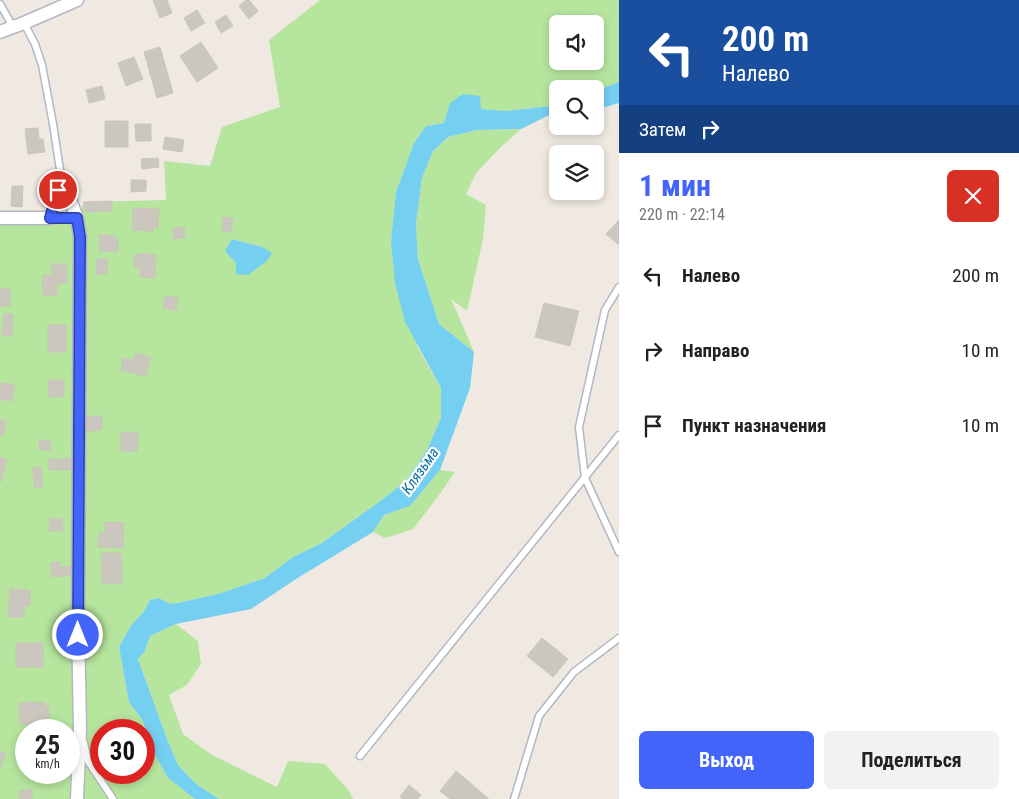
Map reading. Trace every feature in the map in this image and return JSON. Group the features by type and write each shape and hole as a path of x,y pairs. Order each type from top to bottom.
{"street":[{"path":"0,32 76,0"},
{"path":"62,176 77,218 80,237 78,603 80,719"},
{"path":"0,218 50,218"},
{"path":"76,799 77,784"}],"lane":[{"path":"0,4 35,44 42,65 62,176 50,218 77,218"},
{"path":"619,287 605,310 579,427 585,478 619,552"},
{"path":"360,756 619,435"},
{"path":"514,799 539,716 574,672 619,638"},
{"path":"80,729 88,761 113,799"}],"green space":[{"path":"320,0 619,0 619,82 604,88 604,80 549,80 549,106 506,111 450,104 444,123 426,126 414,143 396,192 391,241 418,348 441,388 441,418 427,450 407,480 322,543 293,557 265,578 218,594 182,602 170,604 159,598 150,600 145,610 130,627 119,647 129,702 142,719 90,719 90,784 155,784 155,755 168,778 195,799 0,799 0,218 77,218 84,202 166,200 164,161 210,166 222,127 280,107 269,40","holes":["232,239 262,247 236,274 236,263"]},
{"path":"521,129 476,173 466,194 486,205 483,239 467,311 451,299 474,352 439,324 418,259 416,224 422,178 433,151 448,137 477,130"},
{"path":"440,470 455,472 413,529 385,538 373,532 384,515 410,506"},
{"path":"176,624 198,641 201,664 187,685 169,695 183,734 212,755 277,787 288,761 325,764 349,791 353,799 219,799 196,784 178,765 138,658 145,651 150,636"}],"water":[{"path":"619,82 619,103 604,107 604,88"},
{"name":"Клязьма","path":"463,94 480,96 481,109 506,111 549,106 549,115 521,129 477,130 448,137 433,151 422,178 416,224 418,259 439,324 474,352 470,388 440,470 410,506 384,515 373,532 251,609 176,624 150,636 145,651 138,659 178,765 196,784 219,799 195,799 168,778 155,755 155,719 142,719 129,702 119,647 130,627 145,610 150,600 159,598 170,604 182,602 218,594 265,578 293,557 322,543 407,480 427,450 441,418 441,388 405,322 395,283 391,241 396,192 414,143 426,126 444,123 450,103"},
{"path":"232,239 262,247 272,253 267,261 248,275 236,274 236,263 225,251"}],"building":[{"path":"153,0 167,0 172,13 160,18"},
{"path":"246,0 249,0 258,11 249,19 239,6"},
{"path":"197,10 205,23 191,31 184,18"},
{"path":"226,15 233,26 221,33 215,22"},
{"path":"201,42 218,68 197,82 180,56"},
{"path":"160,47 173,93 157,98 144,52"},
{"path":"134,57 143,79 126,86 118,63"},
{"path":"102,86 105,99 89,103 86,90"},
{"path":"105,121 128,121 128,147 105,147"},
{"path":"135,124 151,124 151,141 136,141"},
{"path":"38,128 39,139 43,139 45,152 28,154 25,129"},
{"path":"165,137 184,140 182,152 163,149"},
{"path":"158,158 159,167 142,169 141,159"},
{"path":"131,180 146,180 146,191 131,192"},
{"path":"12,186 23,186 22,207 11,206"},
{"path":"112,201 112,211 85,212 84,202"},
{"path":"133,208 159,209 158,228 153,227 153,231 132,230"},
{"path":"223,217 233,218 231,232 222,231"},
{"path":"619,220 619,245 606,234"},
{"path":"184,227 185,238 174,239 173,228"},
{"path":"99,235 114,235 114,239 118,239 118,251 99,251"},
{"path":"135,254 156,255 155,278 140,277 140,267 134,267"},
{"path":"97,259 108,259 107,274 96,274"},
{"path":"52,264 67,264 67,283 57,284 57,295 43,295 42,276 52,275"},
{"path":"0,289 10,289 10,306 0,306"},
{"path":"165,296 178,298 176,310 163,308"},
{"path":"544,303 579,311 570,346 535,337"},
{"path":"4,314 13,314 12,336 2,336"},
{"path":"48,325 66,325 66,352 48,352"},
{"path":"136,353 151,357 146,376 121,370 123,358 134,360"},
{"path":"49,380 64,380 64,397 49,397"},
{"path":"0,383 15,385 12,401 0,399"},
{"path":"86,416 102,416 102,430 87,431"},
{"path":"0,420 6,421 4,435 0,435"},
{"path":"121,432 138,432 137,451 121,451"},
{"path":"39,440 50,440 50,450 40,450"},
{"path":"0,457 7,459 1,482 0,482"},
{"path":"49,459 73,459 72,470 49,470"},
{"path":"41,467 42,487 34,487 33,468"},
{"path":"50,518 63,519 62,531 49,531"},
{"path":"105,522 124,523 123,548 98,547 99,533 105,533"},
{"path":"101,553 121,553 122,584 102,584"},
{"path":"60,562 60,567 72,566 73,575 52,577 51,563"},
{"path":"10,589 30,590 30,606 24,606 24,617 8,617"},
{"path":"59,625 67,626 66,635 59,634"},
{"path":"542,638 568,659 553,677 527,656"},
{"path":"16,643 43,643 43,667 16,667"},
{"path":"45,702 46,708 49,707 49,718 20,719 19,703"},
{"path":"0,751 6,753 0,768"},
{"path":"456,771 488,799 450,799 440,791"},
{"path":"409,785 421,795 418,799 403,799 400,797"},
{"path":"19,790 32,790 32,799 20,799"}],"route":[{"path":"58,190 50,218 77,218 80,237 78,635"}]}
